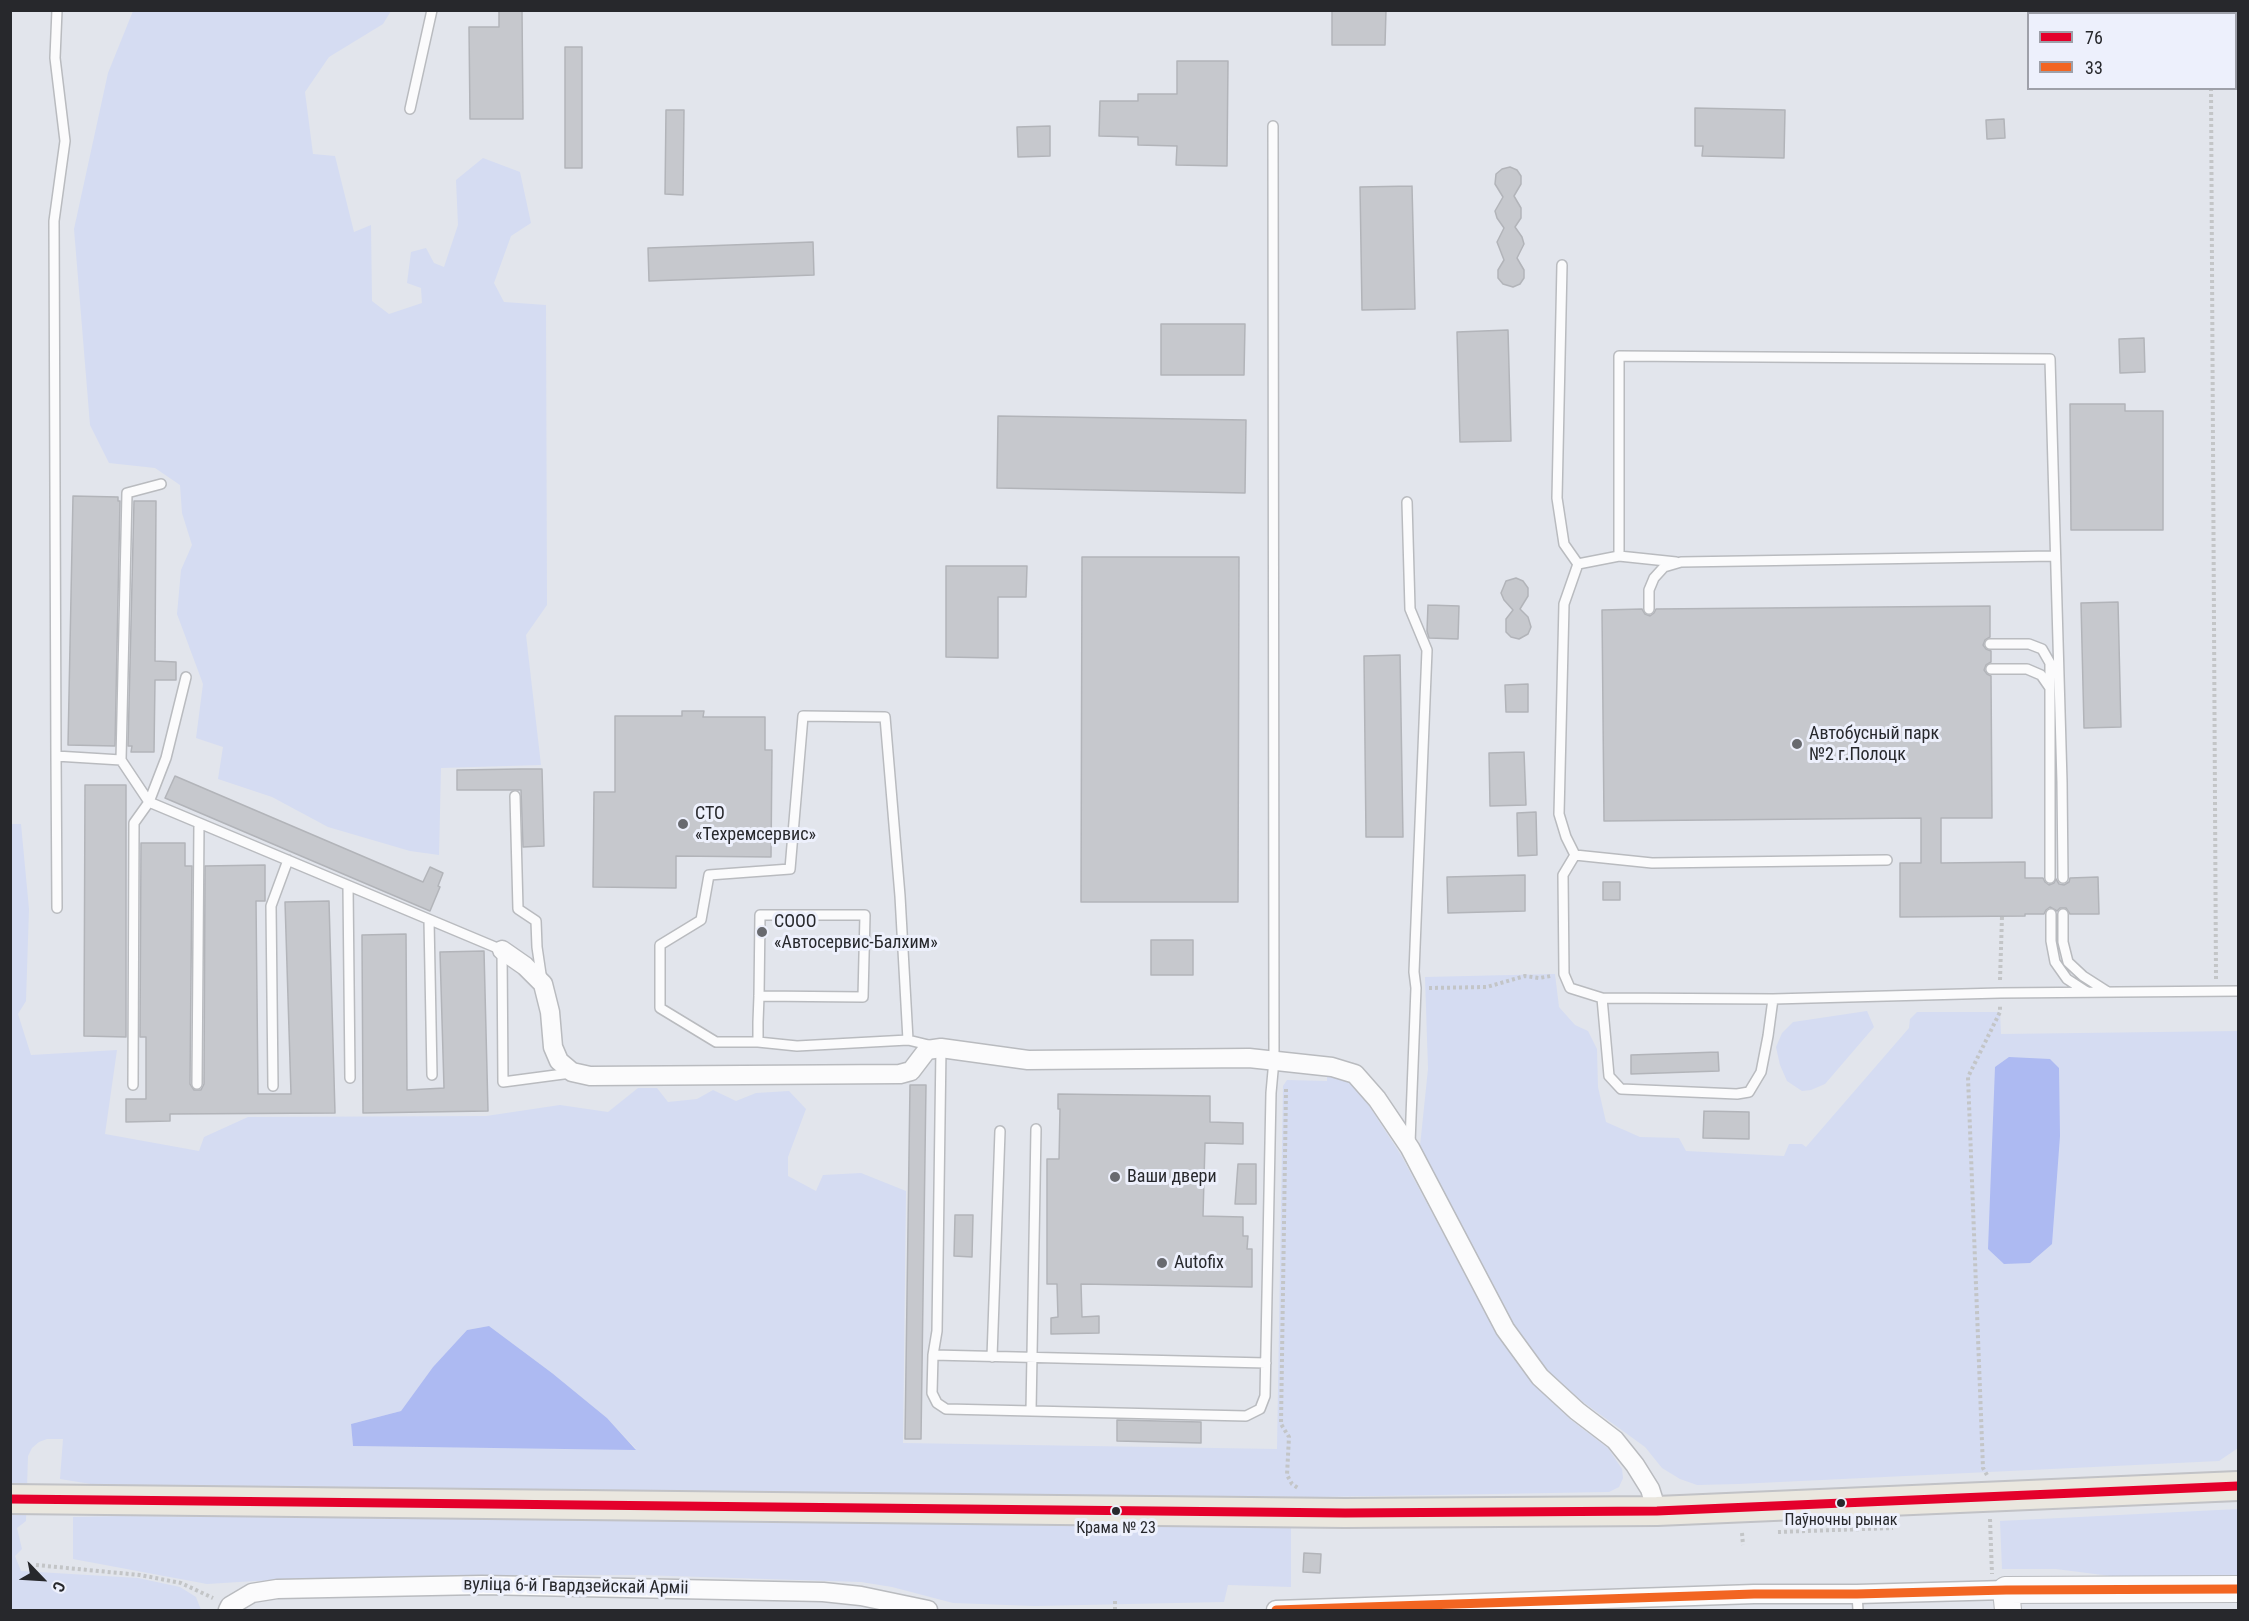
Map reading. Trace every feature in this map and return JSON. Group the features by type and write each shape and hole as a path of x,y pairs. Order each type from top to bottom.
{"main road":[{"path":"10,1499 1322,1513 1657,1511 2238,1486"}],"street":[{"path":"502,950 525,966 543,984 550,1012 552,1047 559,1061 572,1072 590,1076 900,1074 911,1071 927,1050 941,1048 1028,1060 1250,1059 1332,1067 1355,1074 1377,1099 1410,1148 1505,1329 1540,1377 1577,1411 1616,1440 1650,1489 1657,1511"},
{"name":"вуліца 6-й Гвардзейскай Арміі","path":"229,1608 252,1593 277,1589 482,1584 823,1592 861,1596 928,1611"},
{"path":"1276,1611 1742,1594 1858,1602 2238,1589"}],"lane":[{"path":"57,10 55,58 65,141 54,221 57,908"},
{"path":"410,109 432,10"},
{"path":"908,1040 900,896 885,717 803,716 790,868 709,875 701,920 660,945 660,1008 716,1042 758,1042 797,1046 908,1040 941,1048 937,1330 933,1355 932,1392 937,1403 946,1409 1246,1416 1260,1409 1265,1396 1271,1093 1279,1061 1273,126"},
{"path":"1562,265 1557,498 1564,543 1578,564"},
{"path":"1618,556 1619,356 2050,359 2062,782 2062,878"},
{"path":"161,484 127,492 121,760 149,802 502,950 503,1082 572,1072"},
{"path":"1407,502 1410,609 1427,650 1414,972 1416,988 1410,1148"},
{"path":"1578,564 1618,556 1681,562 2054,556"},
{"path":"1649,609 1649,590 1654,578 1664,567 1681,562"},
{"path":"1575,855 1566,837 1559,814 1564,604 1578,564"},
{"path":"1990,644 2029,644 2042,649 2050,663 2050,878"},
{"path":"1991,669 2027,669 2042,675 2050,688"},
{"path":"133,1085 134,823 149,802 166,758 186,677"},
{"path":"56,756 121,760"},
{"path":"514,795 518,909 536,921 537,947 543,984"},
{"path":"196,1084 199,823"},
{"path":"1575,855 1563,875 1564,974 1569,988 1602,998 1773,999 2000,993 2238,991"},
{"path":"1575,855 1652,863 1887,860"},
{"path":"273,1086 271,906 288,860"},
{"path":"348,886 350,1077"},
{"path":"2051,914 2051,941 2055,963 2067,979 2087,992"},
{"path":"2063,914 2064,942 2068,962 2083,976 2108,992"},
{"path":"758,1042 760,915 865,915 863,997 759,996"},
{"path":"429,920 432,1075"},
{"path":"1602,998 1609,1076 1621,1089 1737,1094 1749,1092 1761,1072 1773,999"},
{"path":"1031,1411 1036,1129"},
{"path":"992,1356 1000,1131"},
{"path":"933,1355 1266,1363"}],"path":[{"path":"2211,90 2217,990"},
{"path":"2002,916 2000,1012 1968,1077 1983,1468 1988,1476 2002,1597"},
{"path":"1416,988 1487,987 1526,975 1539,978 1564,974"},
{"path":"1279,1061 1288,1094 1281,1424 1289,1437 1287,1475 1292,1484 1300,1489"},
{"path":"1742,1533 1743,1545"},
{"path":"36,1565 140,1575 171,1581 229,1608"},
{"path":"1115,1601 1115,1611"}],"shaded area":[{"path":"133,11 391,11 383,24 329,57 305,92 313,154 335,156 354,232 371,225 372,301 389,314 422,303 421,288 407,283 411,252 426,248 434,263 444,267 458,225 456,180 483,158 520,172 531,223 511,236 494,283 504,302 546,305 547,605 526,635 541,765 441,768 439,855 410,851 328,827 272,797 218,779 223,747 196,738 203,684 177,614 181,570 192,545 182,513 180,485 155,468 109,463 90,425 74,229 108,73"},
{"path":"10,824 21,824 29,909 26,1001 18,1014 31,1055 117,1050 105,1134 199,1151 204,1137 248,1117 486,1116 560,1105 608,1112 638,1088 657,1088 668,1102 697,1099 713,1090 736,1101 756,1093 789,1091 806,1109 788,1157 788,1176 816,1191 823,1175 861,1173 906,1191 903,1443 1277,1449 1283,1086 1287,1080 1327,1081 1327,1073 1349,1080 1364,1098 1401,1155 1496,1332 1533,1384 1571,1420 1608,1448 1622,1469 1623,1478 1619,1487 1609,1492 1318,1497 902,1496 97,1485 60,1479 63,1439 47,1439 32,1448 28,1456 26,1521 17,1528 22,1549 15,1556 21,1571 138,1578 180,1587 196,1597 201,1610 11,1610","holes":["489,1326 607,1418 636,1449 353,1446 351,1424 401,1411 433,1367 467,1330"]},
{"path":"1555,974 1559,1007 1575,1025 1588,1031 1597,1049 1598,1087 1606,1122 1640,1137 1679,1138 1686,1151 1784,1156 1789,1144 1802,1144 1806,1147 1909,1028 1910,1019 1917,1012 2000,1012 2001,1034 2238,1031 2238,1448 2219,1461 1738,1484 1697,1485 1680,1479 1662,1468 1645,1447 1583,1402 1548,1371 1513,1324 1420,1146 1428,1069 1425,977"},
{"path":"1867,1011 1874,1027 1825,1084 1802,1091 1787,1081 1776,1047 1782,1033 1793,1022"},
{"path":"2238,1509 2238,1578 2126,1578 2056,1569 2002,1569 2000,1521"},
{"path":"73,1517 1291,1526 1291,1587 1228,1585 1224,1602 1035,1606 953,1603 892,1587 861,1582 640,1575 527,1575 207,1584 73,1559"}],"water":[{"path":"2009,1057 2050,1059 2059,1068 2060,1136 2052,1244 2030,1263 2004,1264 1988,1249 1995,1067"},
{"path":"489,1326 607,1418 636,1450 353,1446 351,1424 401,1411 433,1367 467,1330"}],"building":[{"path":"499,10 522,10 523,119 470,119 469,27 499,27"},
{"path":"1332,10 1386,10 1385,45 1332,45"},
{"path":"565,47 582,47 582,168 565,168"},
{"path":"1177,61 1228,61 1227,166 1176,165 1177,146 1138,145 1138,137 1099,136 1100,101 1138,101 1138,94 1177,94"},
{"path":"1695,108 1785,110 1784,158 1702,156 1703,146 1695,146"},
{"path":"666,110 684,110 683,195 665,194"},
{"path":"2004,119 2005,138 1987,139 1986,120"},
{"path":"1050,126 1050,156 1018,157 1017,127"},
{"path":"1510,167 1517,170 1521,176 1521,184 1514,196 1521,208 1521,218 1515,227 1524,244 1517,258 1524,270 1524,278 1520,284 1513,287 1503,284 1498,278 1498,270 1504,260 1497,242 1504,228 1495,211 1503,197 1495,184 1496,174"},
{"path":"1412,186 1415,309 1362,310 1360,187"},
{"path":"813,242 814,275 649,281 648,248"},
{"path":"1161,324 1245,324 1244,375 1161,375"},
{"path":"1508,330 1511,441 1460,442 1457,332"},
{"path":"2144,338 2145,372 2120,373 2119,339"},
{"path":"2070,404 2125,404 2125,411 2163,411 2163,530 2071,530"},
{"path":"998,416 1246,420 1245,493 997,488"},
{"path":"73,496 118,497 120,501 115,746 68,745"},
{"path":"134,501 156,501 155,661 176,662 176,680 155,680 154,752 131,752 132,746 128,746"},
{"path":"1082,557 1239,557 1238,902 1081,902"},
{"path":"946,566 1027,566 1026,597 998,597 998,658 946,657"},
{"path":"1516,578 1523,581 1528,588 1528,596 1520,609 1528,617 1531,627 1528,634 1519,639 1511,637 1506,632 1506,619 1513,610 1501,593 1506,581"},
{"path":"2118,602 2121,727 2084,728 2081,603"},
{"path":"1428,605 1459,606 1458,639 1429,638"},
{"name":"Автобусный парк №2 г.Полоцк","path":"1990,606 1990,637 1983,645 1991,651 1991,662 1984,670 1991,676 1992,818 1941,818 1941,863 2025,862 2025,878 2043,878 2049,885 2056,879 2059,884 2064,885 2069,882 2070,878 2098,877 2099,914 2070,914 2066,908 2060,908 2057,911 2050,907 2044,914 2025,914 2025,916 1900,917 1900,863 1921,863 1921,818 1604,821 1602,610 1642,609 1650,616 1656,609"},
{"path":"1400,655 1403,837 1366,837 1364,656"},
{"path":"1528,684 1528,712 1506,712 1505,685"},
{"name":"СТО «Техремсервис»","path":"682,711 704,711 703,717 765,717 765,750 772,750 771,857 676,856 676,888 593,887 594,792 615,792 615,716 682,716"},
{"path":"1524,752 1526,805 1490,806 1489,753"},
{"path":"542,769 544,846 523,847 521,790 457,790 457,770"},
{"path":"175,776 423,882 430,867 443,873 430,911 165,798"},
{"path":"85,785 126,785 126,1037 84,1036"},
{"path":"1536,812 1537,855 1518,856 1517,813"},
{"path":"141,843 185,843 185,866 192,866 190,1084 194,1090 201,1090 204,1084 205,866 265,865 265,901 256,901 258,1094 291,1094 285,902 329,901 335,1113 170,1114 170,1121 126,1122 126,1099 146,1099 146,1037 140,1037"},
{"path":"1525,875 1525,911 1448,913 1447,877"},
{"path":"1603,882 1620,882 1620,900 1603,900"},
{"path":"406,934 407,1090 444,1088 440,952 484,951 488,1111 363,1113 362,935"},
{"path":"1151,940 1193,940 1193,975 1151,975"},
{"path":"1718,1052 1719,1071 1631,1074 1631,1055"},
{"path":"910,1085 926,1085 921,1439 905,1439"},
{"path":"1058,1094 1210,1096 1210,1122 1243,1123 1243,1144 1205,1143 1203,1216 1243,1217 1243,1236 1248,1236 1247,1249 1252,1249 1252,1287 1081,1284 1082,1317 1099,1316 1099,1333 1051,1334 1051,1318 1058,1317 1057,1284 1047,1284 1047,1159 1059,1159"},
{"path":"1704,1111 1749,1112 1749,1139 1703,1138"},
{"path":"1238,1164 1256,1164 1256,1204 1235,1204"},
{"path":"955,1215 973,1215 972,1257 954,1256"},
{"path":"1117,1420 1201,1422 1201,1443 1117,1441"},
{"path":"1304,1553 1321,1554 1320,1573 1303,1572"}],"transit line":[{"name":"76","path":"10,1499 1345,1513 1657,1511 2238,1486"},
{"name":"33","path":"1276,1610 1754,1594 2238,1589"}],"place":[{"name":"Автобусный парк №2 г.Полоцк","path":"1797,744"},
{"name":"СТО «Техремсервис»","path":"683,824"},
{"name":"СООО «Автосервис-Балхим»","path":"762,932"},
{"name":"Ваши двери","path":"1115,1177"},
{"name":"Autofix","path":"1162,1263"},
{"name":"Паўночны рынак","path":"1841,1503"},
{"name":"Крама № 23","path":"1116,1511"}]}
